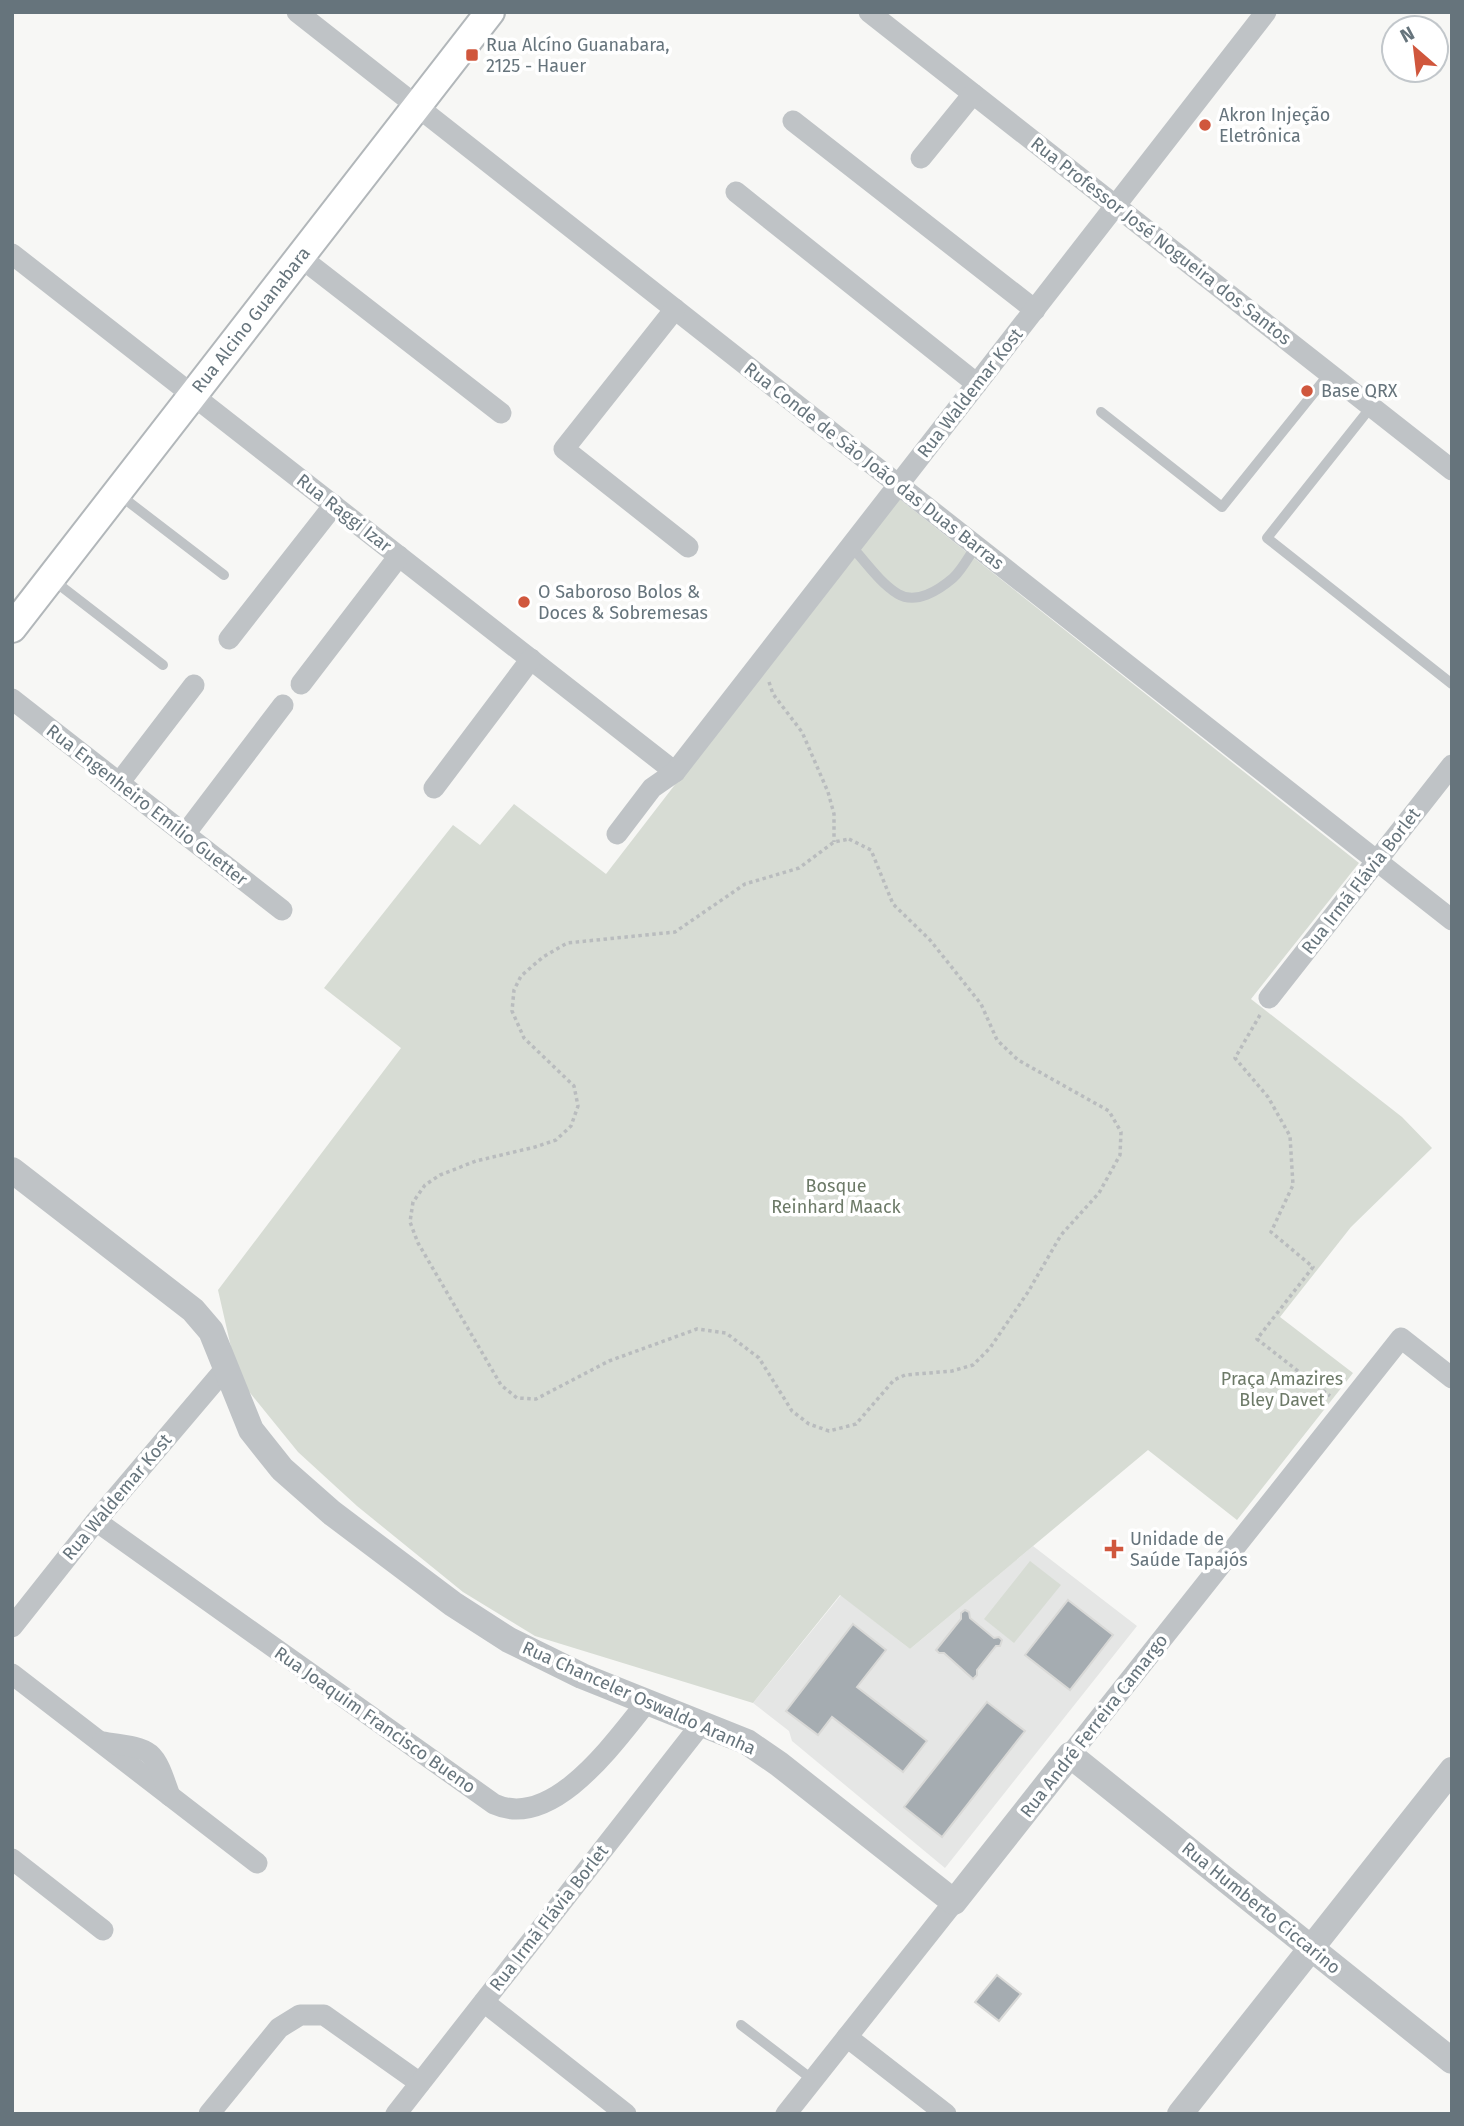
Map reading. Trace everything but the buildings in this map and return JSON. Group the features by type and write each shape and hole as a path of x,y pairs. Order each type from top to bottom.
{"main road":[{"name":"Rua Alcino Guanabara","path":"12,628 490,12"}],"street":[{"name":"Rua Conde de São João das Duas Barras","path":"297,12 1452,920"},
{"name":"Rua Professor José Nogueira dos Santos","path":"869,12 1452,470"},
{"name":"Rua Waldemar Kost","path":"617,834 652,788 675,772 1266,12"},
{"path":"921,158 973,94"},
{"path":"793,121 1035,310"},
{"path":"736,192 977,384"},
{"name":"Rua Raggi Izar","path":"12,254 675,772"},
{"path":"300,257 501,413"},
{"path":"675,309 564,449 688,547"},
{"path":"229,639 334,505"},
{"path":"300,684 399,556"},
{"path":"434,788 530,659"},
{"path":"119,783 194,685"},
{"name":"Rua Engenheiro Emílio Guetter","path":"12,699 282,910"},
{"path":"185,834 283,705"},
{"name":"Rua Irmã Flávia Borlet","path":"1269,998 1452,765"},
{"name":"Rua Chanceler Oswaldo Aranha","path":"12,1170 193,1310 211,1331 245,1419 265,1451 323,1506 478,1622 548,1661 747,1742 954,1902"},
{"name":"Rua André Ferreira Camargo","path":"786,2114 1401,1338 1452,1378"},
{"name":"Rua Waldemar Kost","path":"12,1626 96,1521 225,1369"},
{"name":"Rua Joaquim Francisco Bueno","path":"96,1521 494,1804 507,1810 533,1807 569,1788 607,1750 648,1702"},
{"path":"12,1674 257,1863"},
{"name":"Rua Irmã Flávia Borlet","path":"396,2114 702,1723"},
{"name":"Rua Humberto Ciccarino","path":"1070,1755 1452,2061"},
{"path":"1180,2114 1452,1770"},
{"path":"12,1859 103,1930"},
{"path":"484,2002 626,2114"},
{"path":"209,2114 279,2028 300,2015 324,2015 420,2082"},
{"path":"847,2036 946,2114"}],"lane":[{"path":"1101,412 1222,506 1329,374"},
{"path":"1371,407 1267,538 1452,684"},
{"path":"117,493 224,575"},
{"path":"852,546 878,577 900,596 910,598 926,596 954,577 976,546"},
{"path":"51,578 163,665"},
{"path":"741,2025 813,2080"}],"path":[{"path":"766,674 773,694 802,732 828,792 834,814 834,842"},
{"path":"849,839 871,850 893,904 930,940 981,1004 997,1040 1018,1060 1109,1111 1121,1132 1120,1155 1099,1193 1061,1235 1028,1292 990,1348 973,1365 952,1371 905,1375 894,1380 856,1424 829,1431 809,1424 792,1411 759,1358 726,1334 697,1329 609,1361 536,1399 517,1398 501,1385 418,1243 410,1222 413,1202 425,1185 440,1175 476,1161 556,1140 571,1126 578,1106 574,1086 524,1038 512,1011 513,990 521,976 542,957 568,943 675,932 745,884 799,867 834,842 849,839"},
{"path":"1269,998 1235,1058 1268,1097 1290,1136 1293,1185 1271,1232 1314,1267 1257,1339 1345,1408"}],"shaded area":[{"path":"1033,1546 1137,1626 945,1868 792,1741 789,1731 753,1703 841,1595 910,1649"}],"green space":[{"name":"Bosque Reinhard Maack","path":"897,497 1359,863 1251,999 1402,1117 1432,1148 1351,1227 1280,1317 1353,1373 1237,1520 1148,1450 910,1649 840,1595 753,1703 535,1636 463,1592 357,1506 298,1452 238,1378 218,1290 401,1048 324,988 453,825 480,845 514,804 606,874"},
{"path":"1030,1561 1061,1585 1014,1643 984,1619"}],"place":[{"name":"Rua Alcíno Guanabara, 2125 - Hauer","path":"472,55"},
{"name":"Akron Injeção Eletrônica","path":"1205,125"},
{"name":"Base QRX","path":"1307,391"},
{"name":"O Saboroso Bolos & Doces & Sobremesas","path":"524,602"},
{"name":"Unidade de Saúde Tapajós","path":"1114,1549"}],"park label":[{"name":"Praça Amazires Bley Davet","path":"1282,1389"}]}
